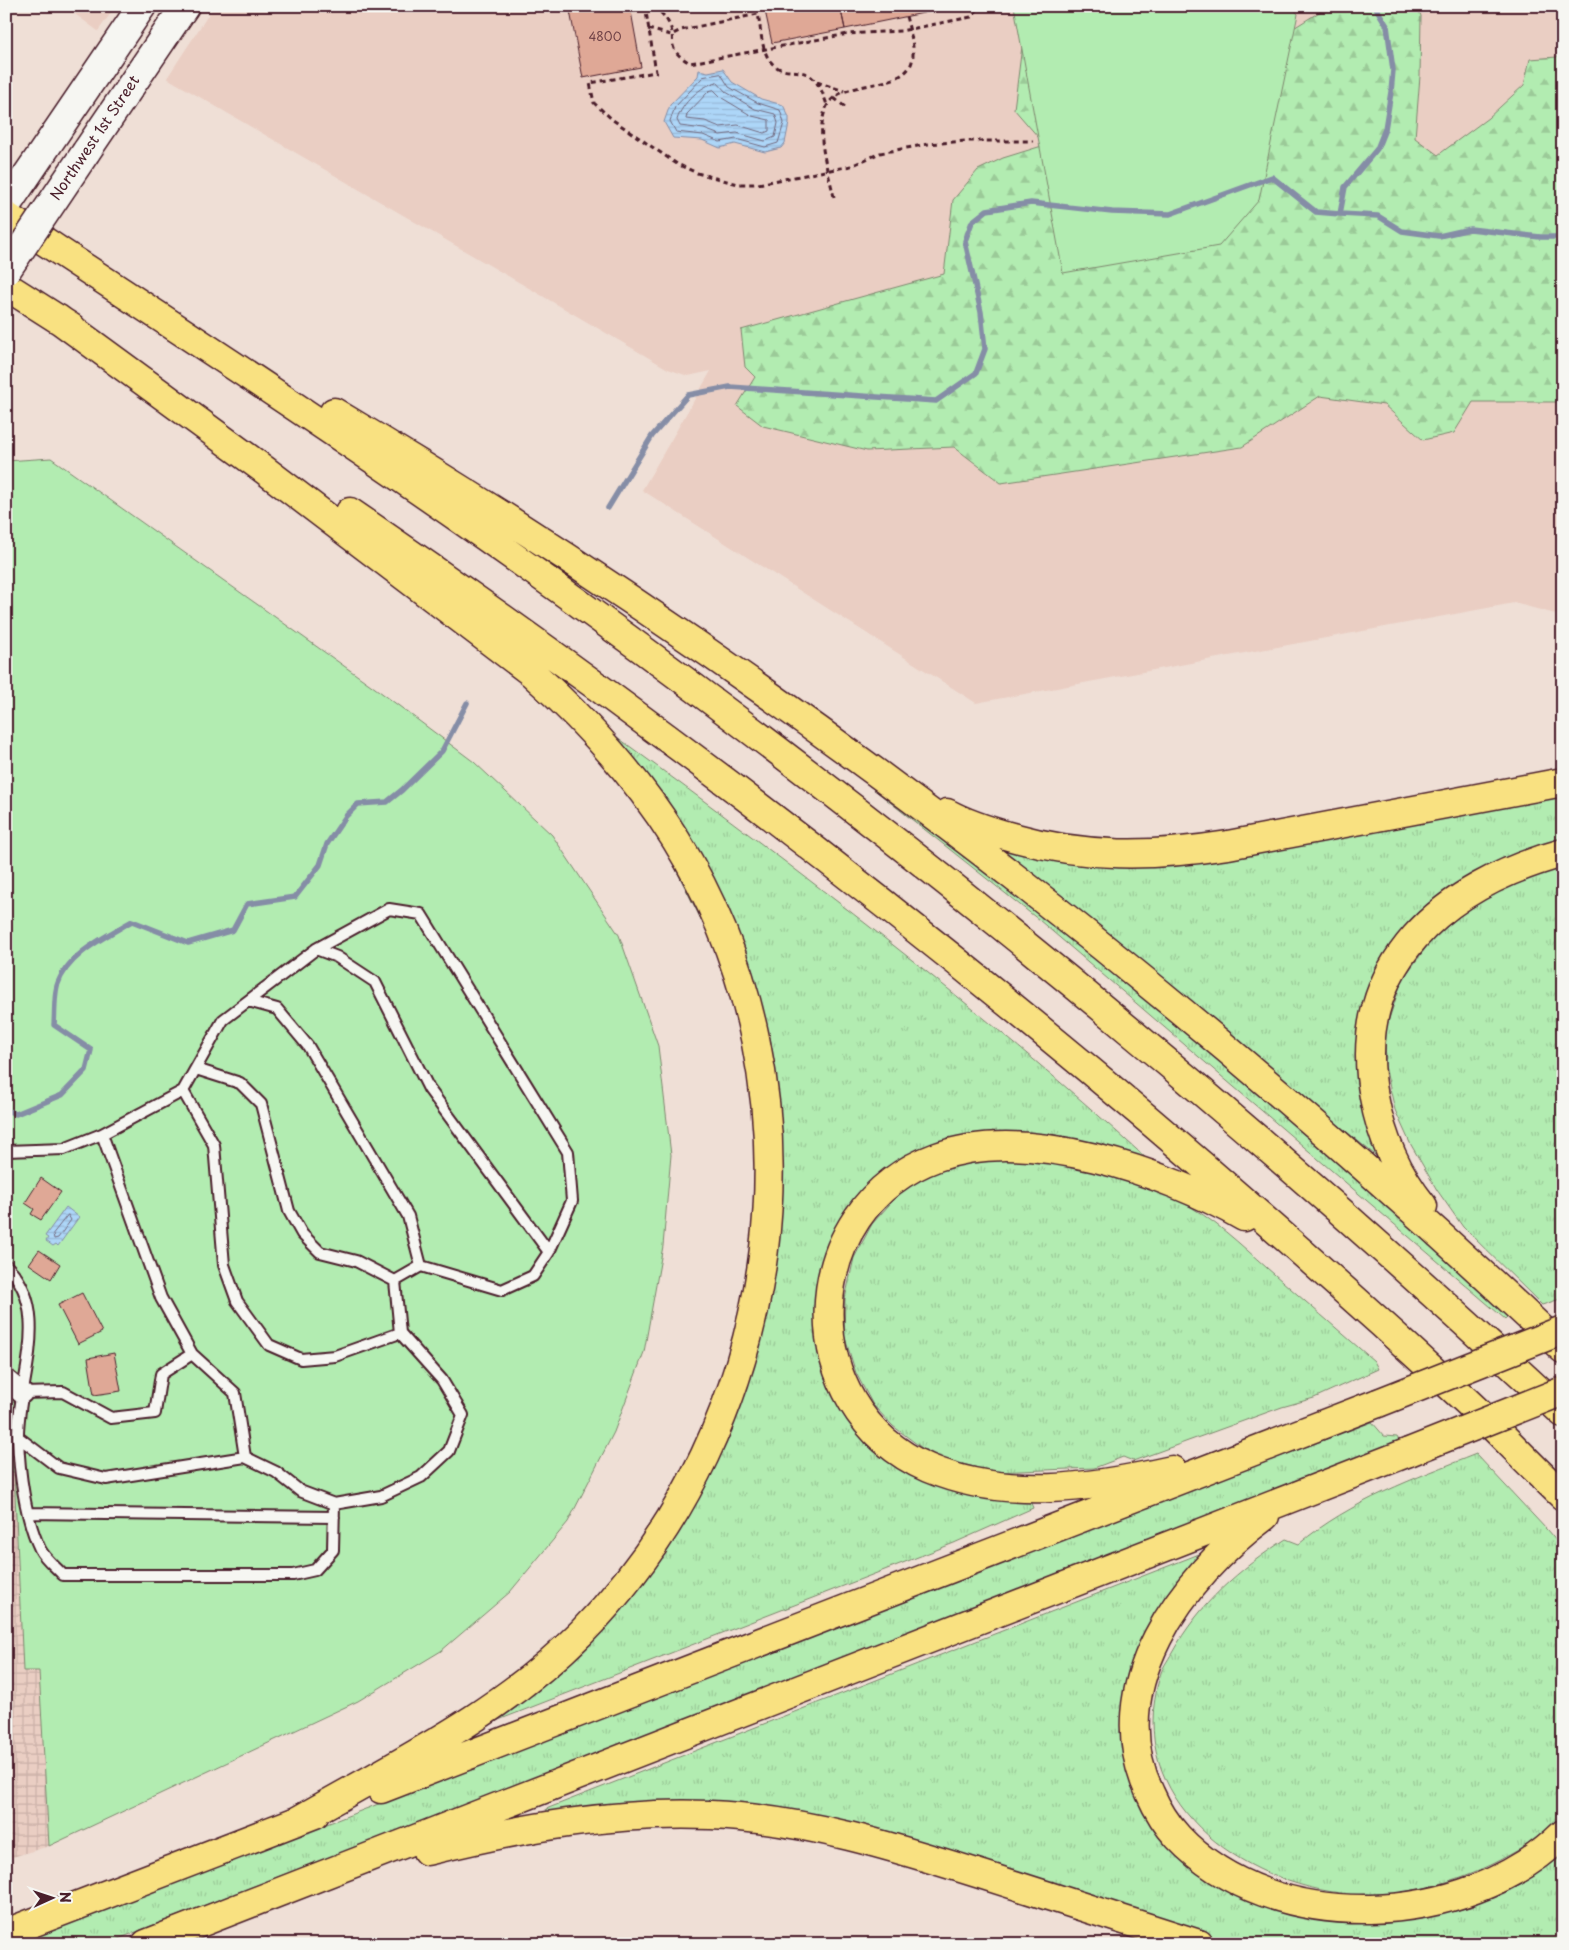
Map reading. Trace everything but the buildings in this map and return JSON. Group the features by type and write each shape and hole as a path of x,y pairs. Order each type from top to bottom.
{"highway":[{"path":"6,216 299,408 485,536 676,674 925,865 1097,1003 1271,1150 1446,1304 1563,1413"},
{"path":"111,284 240,356 396,448 547,544 706,650 876,771 1044,900 1196,1023 1356,1159 1462,1254 1563,1349"},
{"path":"6,286 207,415 404,550 689,756 864,890 1032,1024 1328,1275 1464,1399 1561,1496"},
{"path":"57,318 262,468 532,673 572,709 615,755 648,798 678,843 707,898 728,948 743,992 756,1045 765,1106 769,1176 767,1231 758,1292 746,1345 727,1404 706,1454 681,1502 651,1548 618,1591 582,1632 548,1664 500,1702 448,1736 297,1821"},
{"path":"876,771 953,816 994,832 1041,846 1091,853 1140,855 1183,852 1228,845 1563,782"},
{"path":"1462,1254 1408,1188 1387,1144 1376,1110 1371,1080 1369,1052 1372,1022 1380,994 1392,967 1410,943 1436,917 1466,894 1498,876 1533,862 1563,853"},
{"path":"1272,1444 1142,1476 1070,1487 1030,1489 993,1486 957,1478 928,1467 902,1454 880,1436 851,1400 838,1374 830,1346 827,1318 829,1289 836,1261 856,1220 874,1197 892,1182 911,1169 937,1157 965,1149 988,1146 1034,1148 1076,1154 1116,1163 1172,1182 1221,1204 1260,1226 1328,1275"},
{"path":"6,1934 1563,1330"},
{"path":"146,1944 322,1877 1563,1391"},
{"path":"1305,1492 1275,1509 1246,1530 1220,1554 1190,1588 1152,1647 1141,1676 1134,1724 1136,1754 1143,1778 1158,1811 1167,1824 1194,1853 1222,1872 1262,1890 1307,1903 1334,1908 1372,1910 1409,1907 1451,1897 1492,1881 1529,1860 1563,1834"},
{"path":"322,1877 463,1842 558,1824 649,1814 712,1815 768,1820 830,1830 891,1846 1199,1944"},
{"path":"6,1919 92,1900"}],"main road":[{"path":"6,206 142,6"},
{"name":"Northwest 1st Street","path":"6,270 185,6"}],"street":[{"path":"6,1380 22,1392"}],"lane":[{"path":"6,1151 64,1149 102,1134 184,1091 223,1020 316,949 389,909 421,914 568,1152 572,1201 549,1252 533,1276 502,1290 421,1266 395,1281"},
{"path":"316,949 337,957 376,982 429,1089 549,1252"},
{"path":"248,1001 277,1009 308,1046 408,1216 421,1266"},
{"path":"196,1069 240,1082 261,1104 289,1211 302,1234 320,1252 356,1261 395,1281"},
{"path":"184,1091 214,1145 224,1265 237,1301 270,1346 301,1359 334,1356 400,1333"},
{"path":"102,1134 161,1298 192,1354 235,1393 245,1457"},
{"path":"6,1265 12,1271 27,1297 30,1333 28,1370 22,1392 18,1437 28,1513 41,1551 62,1575 293,1575 315,1570 333,1550 334,1504"},
{"path":"18,1437 59,1468 106,1479 245,1457 276,1472 300,1491 334,1504 381,1496 421,1477 449,1451 463,1415 442,1380 400,1333 395,1281"},
{"path":"22,1392 63,1392 111,1418 155,1413 161,1374 192,1354"},
{"path":"28,1513 334,1517"}],"path":[{"path":"645,6 656,72 590,83 594,103 612,120 677,164 719,180 738,184 758,184 851,166 880,153 928,144 966,140 1033,141"},
{"path":"654,6 669,23 672,47 680,57 690,63 848,34 909,29 971,16 979,6"},
{"path":"648,30 670,35 681,30 758,14 764,48 769,61 776,68 808,73 817,82 827,105"},
{"path":"834,197 822,128 827,105 846,91 892,79 907,70 912,63 914,55 906,16"},
{"path":"817,82 846,91"},
{"path":"834,98 845,107"}],"shaded area":[{"path":"64,6 116,6 98,31"},
{"path":"214,6 1563,6 1563,616 1514,603 976,703 642,490 711,371 688,376 668,369 167,78"},
{"path":"6,1472 14,1472 24,1671 39,1670 49,1846 6,1859"}],"green space":[{"path":"1014,6 1291,6 1298,14 1259,200 1219,246 1063,273"},
{"path":"1329,6 1417,6 1421,16 1420,76 1415,138 1438,155 1488,118 1524,85 1530,59 1557,57 1563,49 1563,402 1473,402 1454,433 1423,440 1384,405 1320,396 1242,447 1001,483 954,447 867,451 763,426 737,406 755,377 745,367 741,330 944,274 953,200 978,170 1003,158 1045,145 1014,109 1022,46 1252,54"},
{"path":"51,458 375,688 474,762 552,835 619,935 658,1046 671,1155 663,1246 644,1352 614,1432 568,1522 510,1592 441,1651 358,1701 49,1846 39,1671 23,1671 14,1472 6,1472 6,461"},
{"path":"617,737 887,940 1018,1047 1146,1158 1145,1160 1106,1146 1046,1135 995,1134 954,1141 830,1252 843,1406 993,1496 1031,1503 1033,1508 954,1543 483,1726 583,1644 749,1370 763,1043 613,744"},
{"path":"867,784 988,871 1301,1125 1512,1313 1505,1319 1039,920"},
{"path":"1563,788 1563,841 1523,851 1461,883 1377,974 1380,1159 978,832 1116,858"},
{"path":"1563,866 1563,1298 1542,1305 1463,1227 1437,1190 1410,1143 1395,1110 1385,1066 1386,1028 1402,980 1427,946 1459,915 1502,889"},
{"path":"1000,1157 1069,1164 1092,1169 1159,1191 1180,1201 1215,1223 1374,1361 1378,1369 1314,1398 1282,1407 1133,1461 1123,1457 1094,1468 995,1472 946,1460 922,1448 893,1426 873,1405 856,1373 844,1335 845,1299 854,1258 872,1224 905,1187 946,1168"},
{"path":"1372,1422 1384,1436 1397,1437 1400,1442 105,1944 17,1944 1114,1519"},
{"path":"1476,1454 1563,1549 1563,1818 1528,1844 1474,1872 1422,1889 1386,1894 1350,1894 1309,1887 1269,1873 1232,1854 1200,1828 1175,1797 1159,1761 1153,1720 1160,1676 1165,1664 1183,1635 1208,1603 1236,1575 1286,1539 1299,1544 1340,1515 1362,1503 1407,1482"},
{"path":"1230,1542 1145,1643 1150,1812 1280,1909 1344,1922 1406,1920 1471,1907 1528,1880 1563,1855 1563,1944 1234,1944 884,1834 549,1815 546,1809"}],"water":[{"path":"723,69 732,82 761,99 783,105 789,117 789,123 785,143 781,148 765,152 735,144 720,148 702,140 673,138 664,122 670,105 698,76 699,70 708,72"},
{"path":"66,1207 79,1217 58,1246 56,1244 53,1246 46,1241 48,1238 45,1236"}],"waterway":[{"path":"608,508 652,436 688,395 730,387 936,401 976,373 985,349 981,312 965,241 972,222 987,210 1031,203 1112,212 1170,214 1272,177 1316,212 1340,214 1345,187 1377,149 1385,129 1393,70 1387,26 1375,6"},
{"path":"1340,214 1378,216 1402,231 1439,236 1470,229 1540,237 1563,237"},
{"path":"6,1110 16,1114 62,1095 86,1070 91,1050 54,1025 57,986 62,975 78,956 99,940 132,921 188,943 233,930 247,904 295,897 320,865 327,844 346,816 358,804 387,802 402,790 442,751 467,703"}]}
